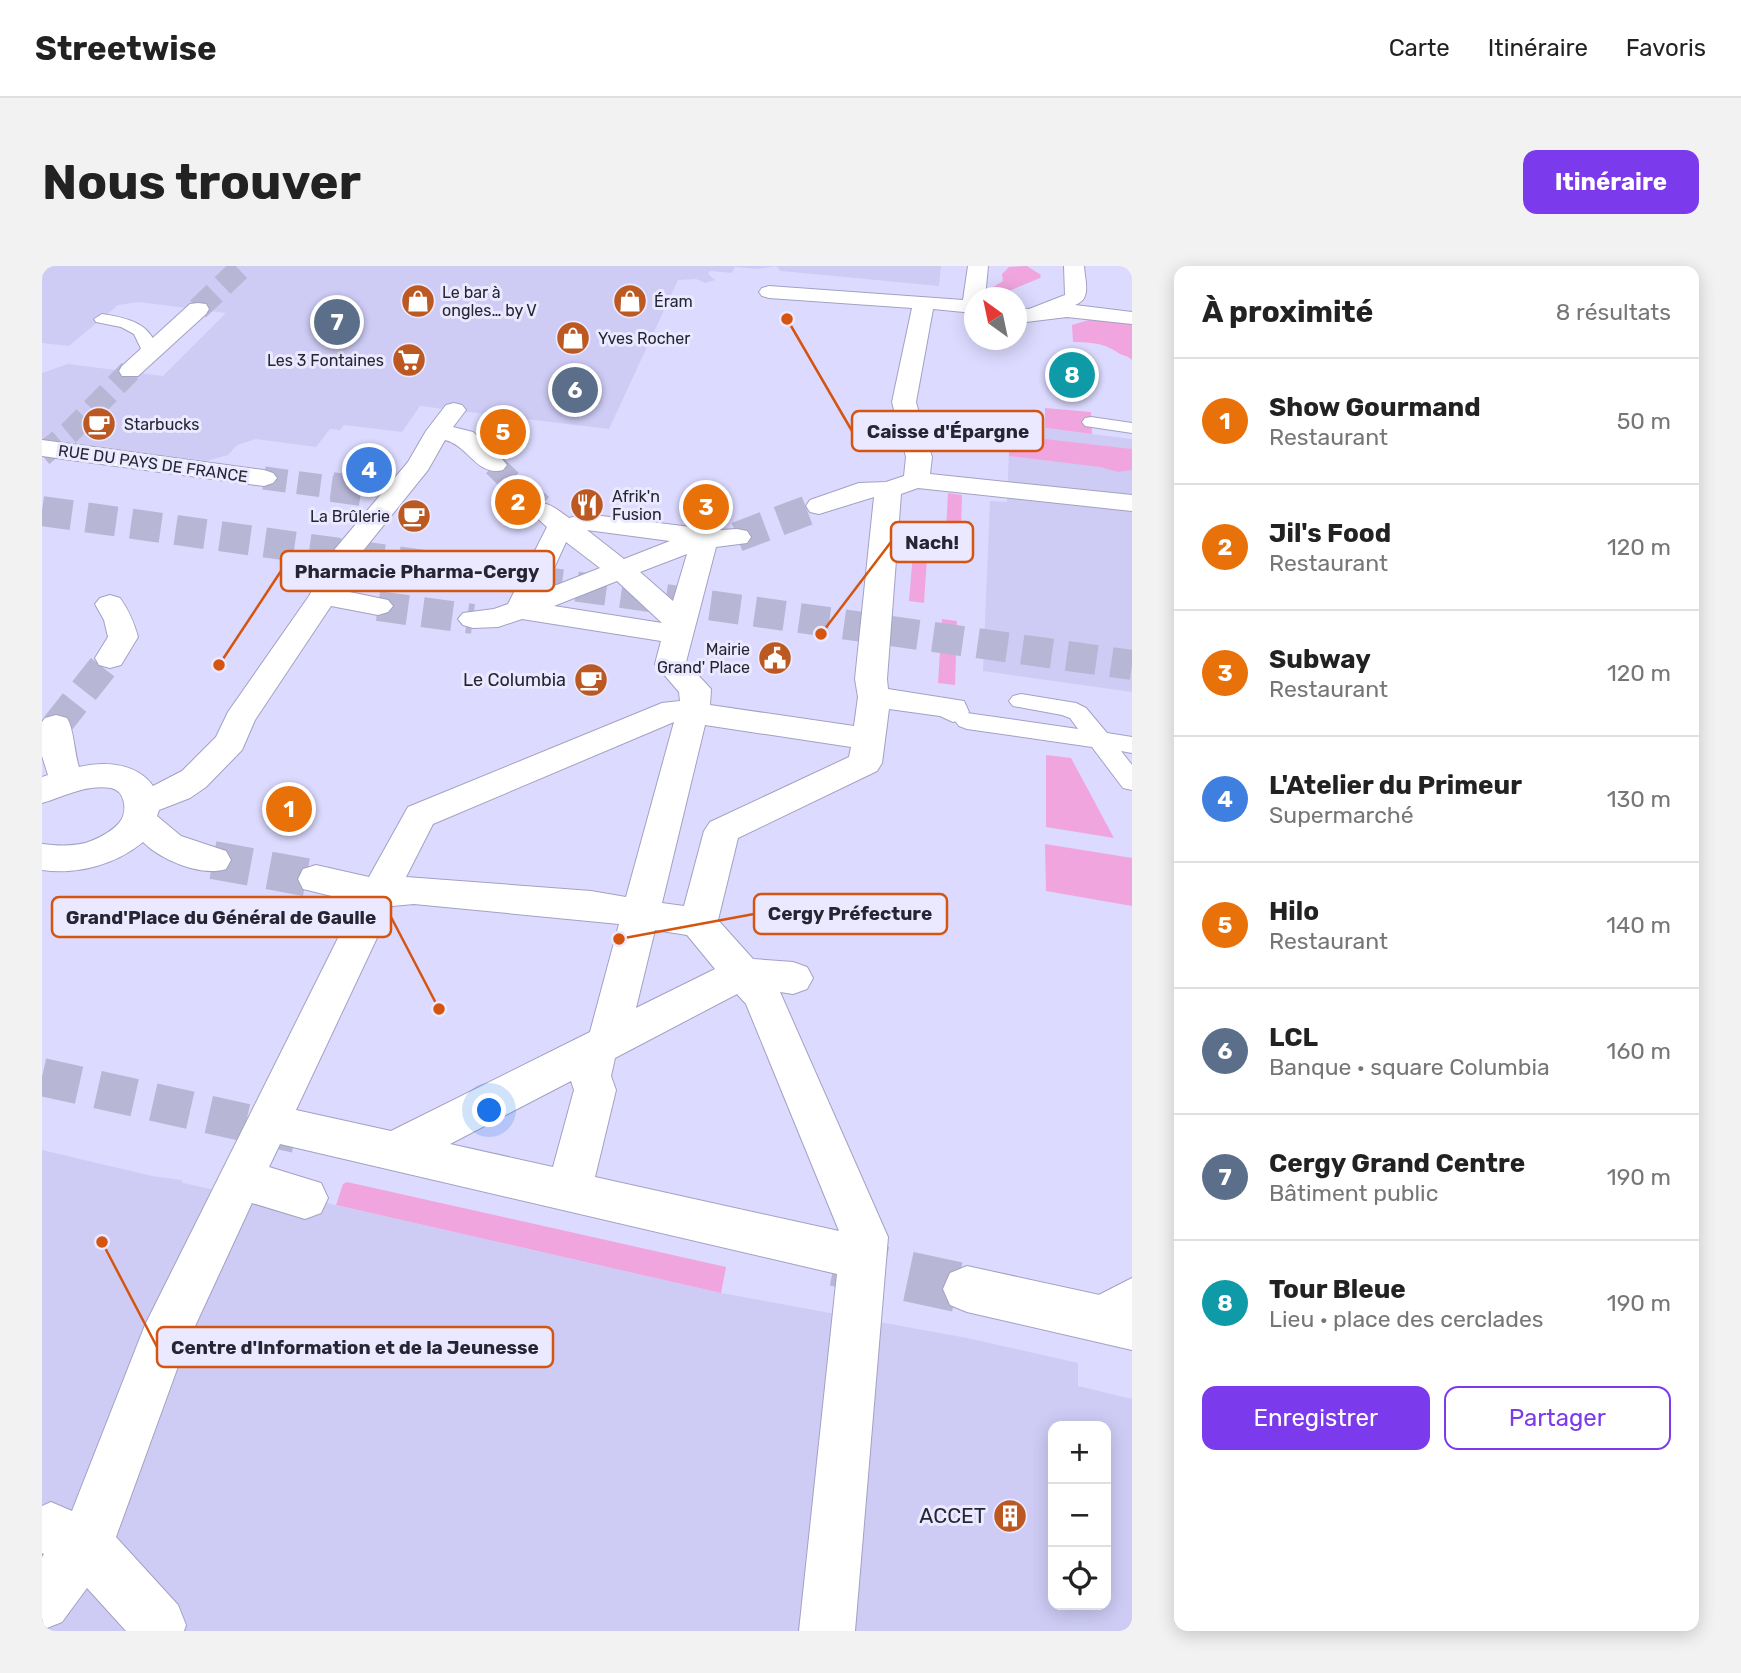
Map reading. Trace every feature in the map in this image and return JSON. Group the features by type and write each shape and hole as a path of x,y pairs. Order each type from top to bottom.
{"street":[{"path":"976,287 978,266"},
{"path":"1072,304 1074,266"},
{"path":"769,292 964,306"},
{"path":"698,923 722,831 865,763 874,697 871,679 908,475 910,425 904,401 924,302"},
{"path":"1027,314 1072,304 1132,318"},
{"path":"130,371 198,309"},
{"path":"42,857 71,859 102,852 126,836 139,812 186,785 230,742 239,719 323,596 345,555 419,465 438,431 454,410"},
{"path":"910,425 953,423 1010,429"},
{"path":"438,431 464,437 494,464"},
{"name":"RUE DU PAYS DE FRANCE","path":"42,447 264,478"},
{"path":"820,506 908,475 1009,467"},
{"path":"908,475 1132,503"},
{"path":"361,491 394,496"},
{"path":"541,510 621,570 678,629"},
{"path":"520,610 558,531 585,522 691,535 703,545 670,664 697,694 640,914 602,1045 590,1076 595,1090 569,1191"},
{"path":"473,619 498,618 697,540 737,537"},
{"path":"323,596 378,606"},
{"path":"110,604 119,620 123,637 110,658"},
{"path":"520,610 678,629"},
{"path":"874,697 950,712"},
{"path":"42,1602 68,1537 380,893 420,816 673,710 869,739"},
{"path":"56,726 56,747 49,787 95,775 120,779 136,790 142,822 168,845 213,860"},
{"path":"316,878 380,893 427,891 591,905 698,923 762,995 865,1237 827,1631"},
{"path":"395,1151 742,973 793,978"},
{"path":"269,1123 862,1258"},
{"path":"242,1180 305,1198"},
{"path":"967,1289 1112,1321"},
{"path":"68,1537 158,1625"}],"lane":[{"path":"102,319 136,328 146,336 150,352"},
{"path":"1091,422 1132,428"},
{"path":"1021,701 1074,710 1132,782"},
{"path":"950,712 1132,745"},
{"path":"1112,1321 1132,1295"}],"shaded area":[{"name":"Les 3 Fontaines","path":"42,266 776,266 758,269 735,267 732,273 710,271 708,274 715,280 705,283 696,279 678,280 609,429 420,406 402,432 344,425 340,430 330,429 316,447 256,439 237,445 228,455 206,461 123,450 108,466 42,457 42,373 68,364 163,376 226,313 139,302 118,305 69,346 42,343"},
{"path":"776,266 941,266 939,286 781,271"},
{"path":"1027,266 1041,275 1040,278 1018,287 993,287 1003,281 1002,274 1009,267"},
{"path":"1092,319 1132,323 1132,360 1101,345 1073,342 1072,325"},
{"path":"1045,408 1091,412 1092,434 1045,428"},
{"path":"1010,424 1132,439 1132,692 983,671 990,501 1007,502"},
{"path":"1010,435 1132,449 1132,470 1118,472 1100,467 1009,456"},
{"path":"948,493 962,495 961,532 946,530"},
{"path":"914,541 928,543 924,603 909,601"},
{"path":"942,619 957,621 955,685 938,683"},
{"path":"1046,755 1071,758 1114,838 1046,827"},
{"path":"1045,844 1132,858 1132,906 1046,891"},
{"path":"42,1150 234,1194 287,1194 721,1293 967,1338 1078,1363 1078,1386 1132,1399 1132,1631 42,1631"},
{"path":"347,1182 726,1267 721,1293 336,1205 343,1184"}],"tunnel":[{"path":"198,309 243,266"},
{"path":"42,455 70,432 130,371"},
{"path":"494,465 519,489"},
{"path":"264,478 345,489"},
{"path":"332,487 361,491"},
{"path":"517,487 541,510"},
{"path":"737,537 819,506"},
{"path":"42,511 1132,665"},
{"path":"378,606 473,619"},
{"path":"56,726 110,658"},
{"path":"213,860 316,879"},
{"path":"42,1077 296,1134"},
{"path":"835,1261 967,1289"}],"place":[{"name":"Le bar à ongles… by V","path":"418,301"},
{"name":"Éram","path":"630,301"},
{"name":"Caisse d'Épargne","path":"787,319"},
{"name":"Cergy Grand Centre","path":"337,322"},
{"name":"Yves Rocher","path":"573,338"},
{"name":"Les 3 Fontaines","path":"409,360"},
{"name":"Tour Bleue","path":"1072,375"},
{"name":"LCL","path":"575,390"},
{"name":"Starbucks","path":"99,424"},
{"name":"Hilo","path":"503,432"},
{"name":"L'Atelier du Primeur","path":"369,470"},
{"name":"Jil's Food","path":"518,502"},
{"name":"Afrik'n Fusion","path":"587,505"},
{"name":"Subway","path":"706,507"},
{"name":"La Brûlerie","path":"414,516"},
{"name":"Nach!","path":"821,634"},
{"name":"Mairie Grand' Place","path":"775,658"},
{"name":"Pharmacie Pharma-Cergy","path":"219,665"},
{"name":"Le Columbia","path":"591,680"},
{"name":"Show Gourmand","path":"289,809"},
{"name":"Cergy Préfecture","path":"619,939"},
{"name":"Grand'Place du Général de Gaulle","path":"439,1009"},
{"name":"Centre d'Information et de la Jeunesse","path":"102,1242"},
{"name":"ACCET","path":"1010,1516"}]}
